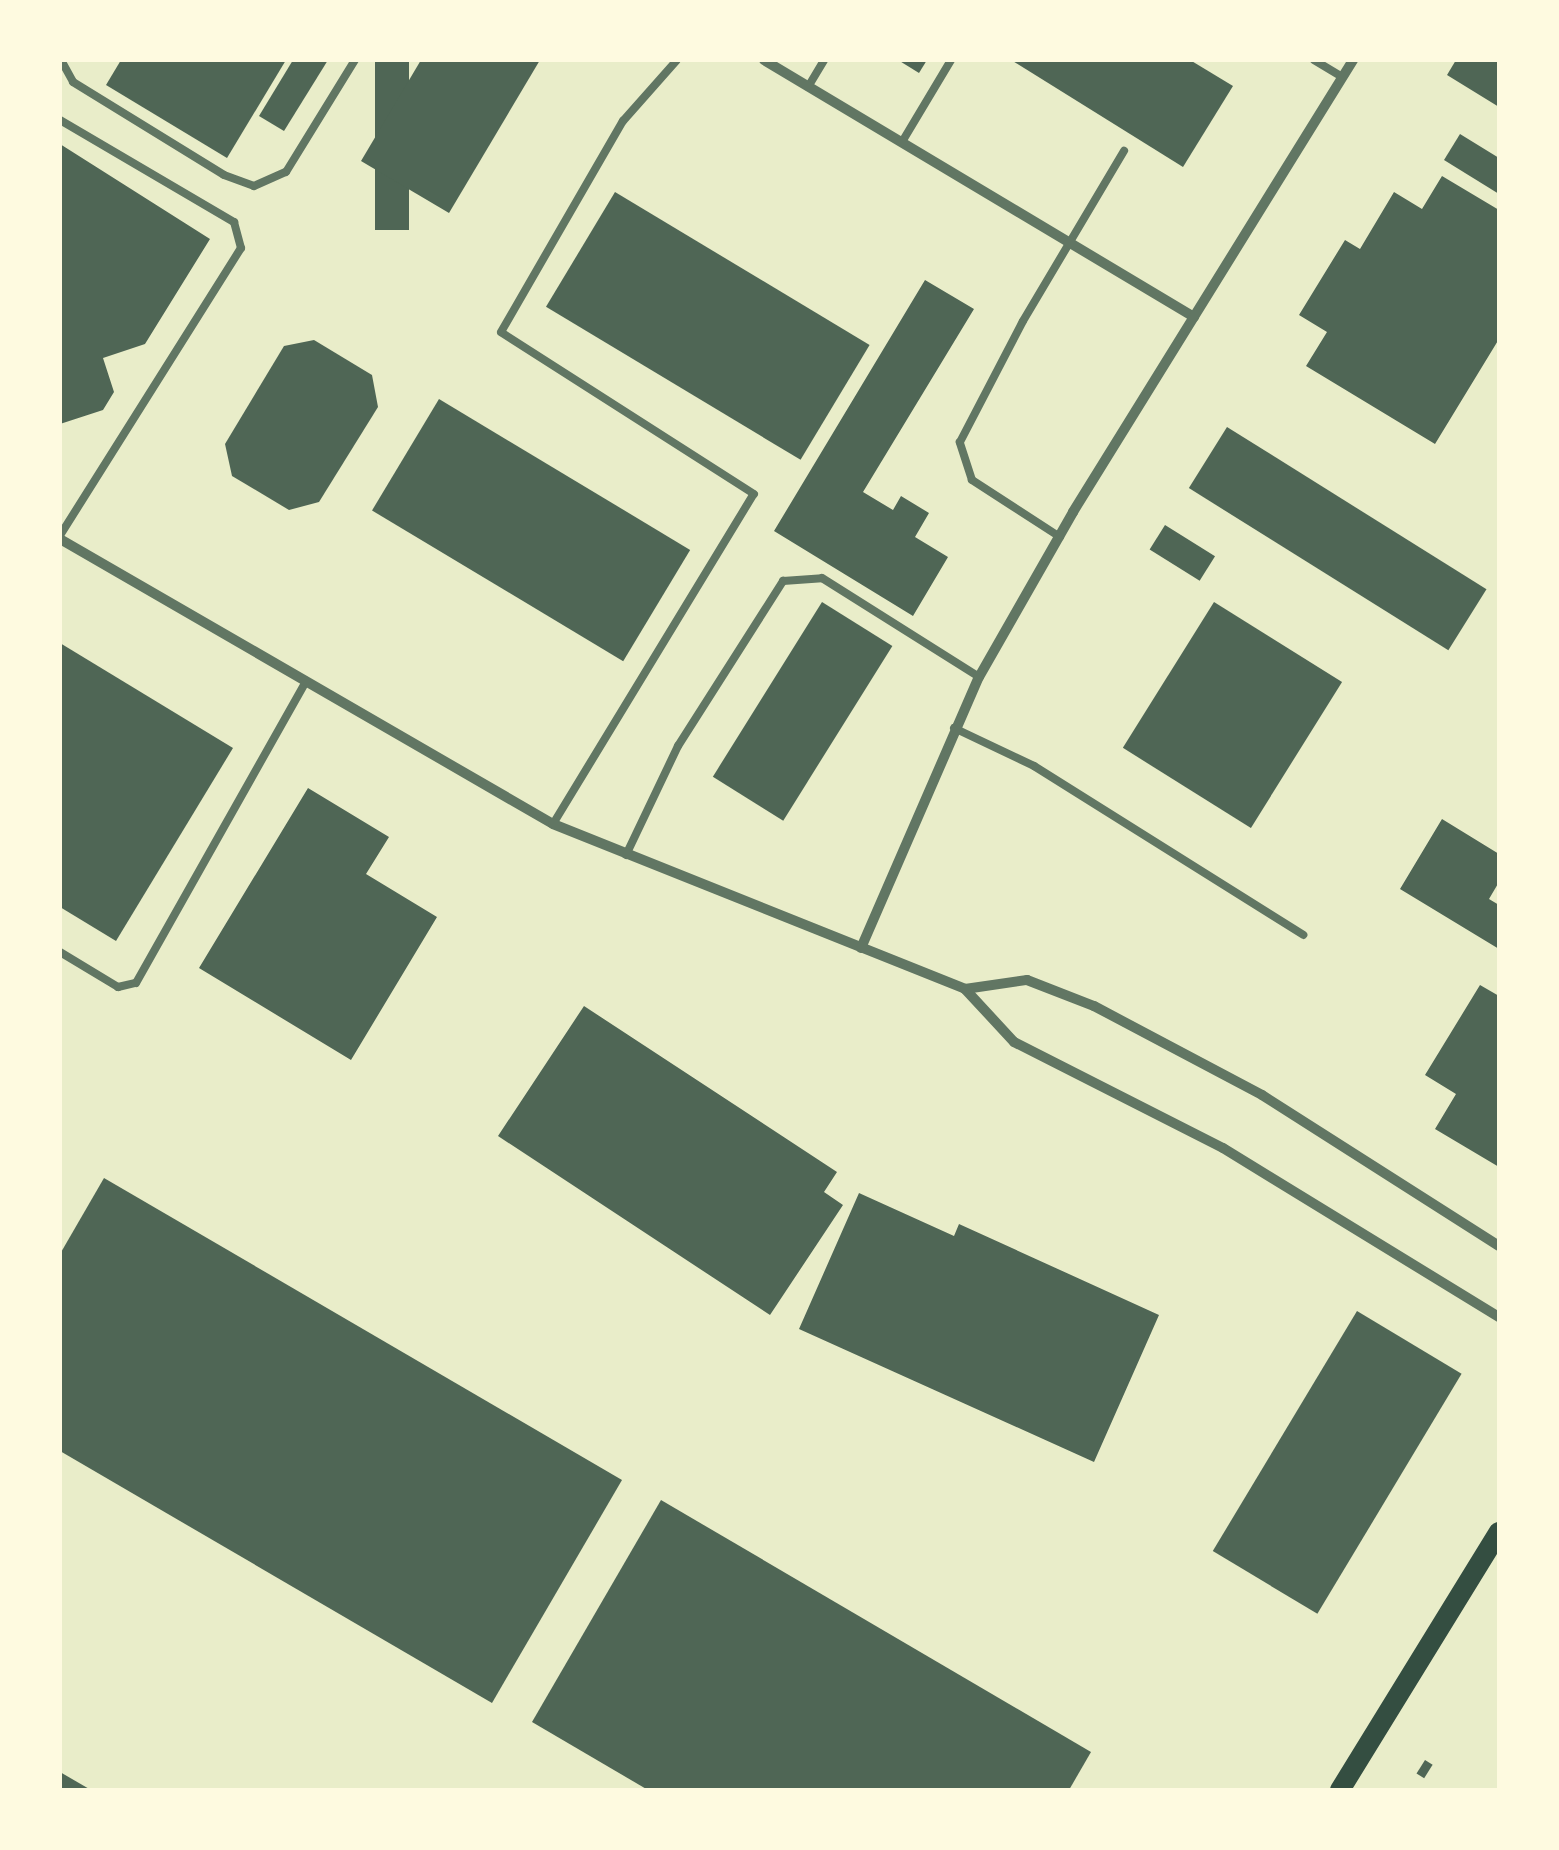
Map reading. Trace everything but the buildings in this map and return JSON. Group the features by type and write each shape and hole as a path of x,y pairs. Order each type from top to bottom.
{"main road":[{"path":"1340,1790 1499,1532"}],"street":[{"path":"764,60 1194,318"},
{"path":"862,948 979,677 1060,537 1353,60"},
{"path":"60,537 553,824 966,990 1014,1042 1223,1148 1499,1318"},
{"path":"966,990 1027,980 1094,1006 1262,1095 1499,1246"}],"lane":[{"path":"61,60 74,82 224,175 254,186 286,172 355,60"},
{"path":"553,824 754,494 501,332 623,121 676,60"},
{"path":"808,87 824,60"},
{"path":"902,142 951,60"},
{"path":"1314,60 1342,78"},
{"path":"60,120 234,222 241,248 60,537"},
{"path":"1060,537 972,480 960,442 1124,151"},
{"path":"626,855 678,746 783,581 822,578 979,677"},
{"path":"60,952 118,987 136,983 306,681"},
{"path":"954,728 1034,766 1303,935"}]}
